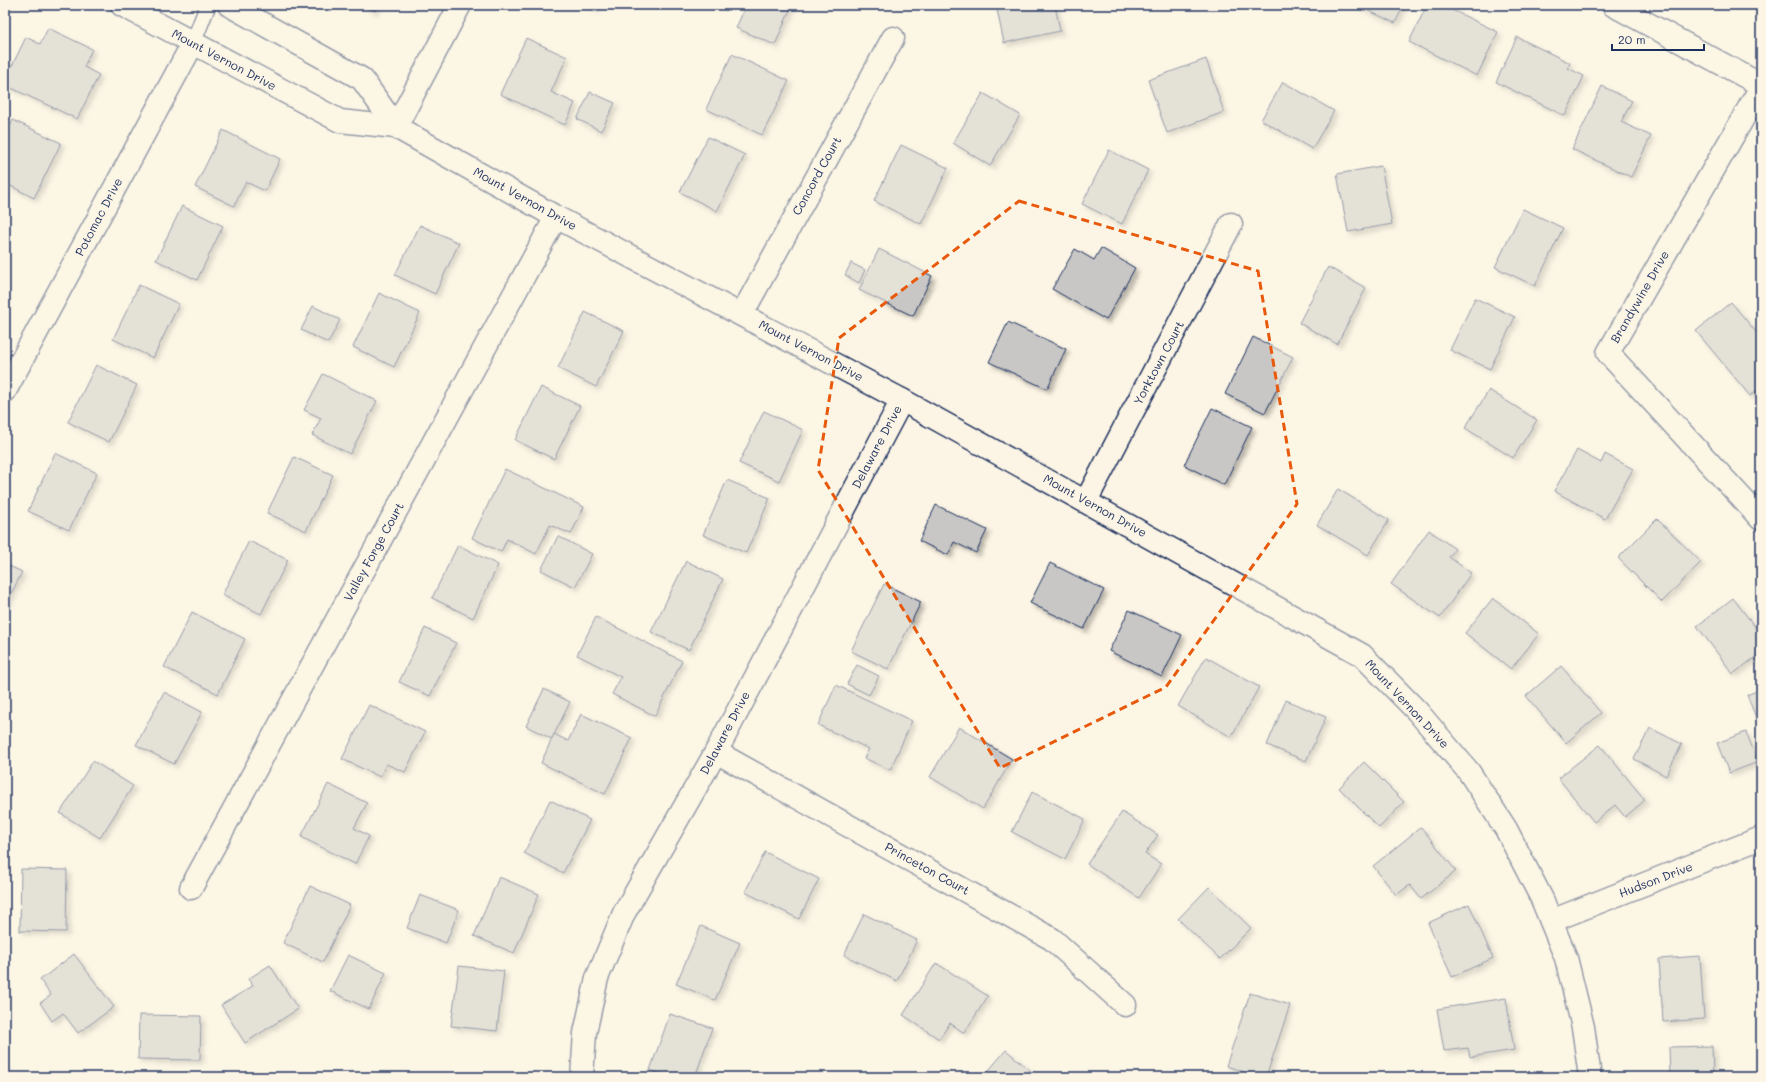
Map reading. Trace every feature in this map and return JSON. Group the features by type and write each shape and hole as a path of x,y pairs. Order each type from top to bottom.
{"street":[{"name":"Mount Vernon Drive","path":"122,5 340,121 396,127 556,217 742,314 902,400 1362,655 1417,711 1469,772 1506,829 1542,899 1566,958 1582,1027 1590,1077"},
{"name":"Mount Vernon Drive","path":"230,5 362,79 396,127"},
{"path":"396,127 460,5"},
{"path":"1613,5 1761,86"},
{"name":"Concord Court","path":"742,314 893,38"},
{"name":"Potomac Drive","path":"5,391 193,43"},
{"name":"Brandywine Drive","path":"1761,86 1608,353 1761,519"},
{"name":"Valley Forge Court","path":"191,888 556,217"},
{"name":"Yorktown Court","path":"1086,501 1231,224"},
{"name":"Delaware Drive","path":"582,1077 585,1034 597,978 624,913 716,752 902,400"},
{"name":"Princeton Court","path":"716,752 1052,939 1125,1005"},
{"name":"Hudson Drive","path":"1551,921 1761,838"}],"lane":[{"path":"193,43 208,5"}],"highlighted area":[{"path":"1019,201 1258,271 1297,504 1166,687 1000,768 818,470 839,338"}],"building":[{"path":"363,5 377,5 375,11"},
{"path":"588,5 597,5 596,9"},
{"path":"746,5 792,5 775,45 736,28"},
{"path":"996,5 1055,5 1060,31 1004,43"},
{"path":"1356,5 1404,5 1395,23"},
{"path":"1427,5 1442,5 1498,32 1477,76 1409,42"},
{"path":"48,28 92,49 84,67 99,75 77,119 5,85 5,80 26,37 40,44"},
{"path":"1517,37 1570,63 1568,68 1584,76 1565,116 1496,82"},
{"path":"526,38 567,57 551,92 575,103 565,125 500,94"},
{"path":"732,54 789,81 762,135 706,109"},
{"path":"1206,59 1224,112 1167,133 1148,80"},
{"path":"1283,82 1334,111 1312,149 1261,120"},
{"path":"1602,86 1632,101 1621,122 1651,136 1631,177 1572,149"},
{"path":"590,92 615,103 601,131 577,119"},
{"path":"983,93 1020,115 990,166 953,143"},
{"path":"13,120 61,143 34,198 5,183 5,168 9,161 5,159 5,137"},
{"path":"223,130 280,159 265,191 246,182 234,206 195,187"},
{"path":"708,137 745,155 717,211 680,192"},
{"path":"901,145 948,168 921,224 874,201"},
{"path":"1109,150 1148,170 1122,224 1082,204"},
{"path":"1381,166 1392,224 1348,232 1337,174"},
{"path":"182,206 223,226 197,280 156,260"},
{"path":"1523,209 1563,228 1535,286 1495,267"},
{"path":"1761,218 1761,229 1756,227"},
{"path":"420,225 459,243 435,294 395,275"},
{"path":"1101,248 1135,268 1106,320 1052,289 1075,249 1094,260"},
{"path":"879,249 932,276 913,316 859,290"},
{"path":"851,263 865,270 859,283 845,275"},
{"path":"1328,267 1366,288 1337,344 1299,323"},
{"path":"139,285 179,304 153,358 113,339"},
{"path":"379,293 420,313 394,367 353,347"},
{"path":"1475,298 1515,317 1490,369 1450,350"},
{"path":"1731,302 1761,338 1761,387 1750,396 1696,331"},
{"path":"313,306 340,320 328,343 301,330"},
{"path":"585,312 624,331 596,387 558,368"},
{"path":"1008,322 1066,349 1047,389 989,362"},
{"path":"1253,337 1293,357 1265,413 1225,394"},
{"path":"96,365 137,385 109,442 68,422"},
{"path":"323,374 377,401 350,454 312,435 321,418 304,410"},
{"path":"541,387 580,406 554,459 515,440"},
{"path":"1489,390 1537,420 1513,458 1465,428"},
{"path":"1212,408 1252,427 1224,485 1184,465"},
{"path":"764,411 803,430 779,481 739,463"},
{"path":"1577,450 1601,463 1605,454 1633,469 1605,519 1554,491"},
{"path":"55,453 97,473 69,530 28,511"},
{"path":"294,457 333,475 306,531 267,513"},
{"path":"505,469 584,507 571,534 550,525 536,554 507,539 501,552 472,538"},
{"path":"727,480 770,498 746,553 703,535"},
{"path":"1338,489 1389,520 1368,555 1317,525"},
{"path":"936,505 987,530 976,553 954,542 948,555 919,541"},
{"path":"1657,519 1701,562 1662,602 1618,558"},
{"path":"1429,530 1455,549 1449,557 1471,573 1440,618 1391,584"},
{"path":"558,536 592,554 575,587 541,570"},
{"path":"249,541 288,560 261,614 222,595"},
{"path":"458,545 498,565 473,618 432,598"},
{"path":"686,561 723,579 689,650 651,632"},
{"path":"1050,563 1104,590 1084,629 1030,603"},
{"path":"5,564 22,572 5,606"},
{"path":"884,584 921,602 888,669 851,651"},
{"path":"1493,598 1539,634 1511,669 1465,633"},
{"path":"1733,598 1761,635 1761,653 1733,674 1697,626"},
{"path":"1129,610 1182,635 1162,677 1109,651"},
{"path":"192,612 245,639 218,694 164,667"},
{"path":"596,617 682,661 655,716 612,694 621,677 577,655"},
{"path":"425,628 456,643 430,696 399,682"},
{"path":"1206,657 1259,687 1231,737 1178,706"},
{"path":"857,665 879,676 869,695 847,684"},
{"path":"1561,666 1601,713 1566,743 1526,696"},
{"path":"836,685 912,721 890,770 864,758 869,749 818,725"},
{"path":"544,689 570,702 552,739 526,726"},
{"path":"1761,689 1761,730 1747,695"},
{"path":"164,692 202,712 174,764 136,745"},
{"path":"1286,700 1326,717 1306,761 1267,745"},
{"path":"369,705 425,732 405,772 386,764 380,777 342,759"},
{"path":"581,714 632,738 605,794 541,763 554,734 568,741"},
{"path":"959,727 1012,759 983,809 930,777"},
{"path":"1650,728 1682,744 1666,776 1634,759"},
{"path":"1746,732 1758,762 1729,773 1717,743"},
{"path":"1600,745 1645,800 1625,817 1615,805 1594,822 1558,778"},
{"path":"93,761 133,786 100,838 60,813"},
{"path":"1364,762 1404,802 1379,828 1339,788"},
{"path":"328,784 367,803 354,828 369,836 355,864 301,837"},
{"path":"1032,792 1085,819 1065,859 1012,832"},
{"path":"550,800 590,820 563,873 524,853"},
{"path":"1122,812 1158,835 1145,854 1161,864 1139,898 1087,864"},
{"path":"1421,827 1456,871 1421,899 1410,885 1396,895 1373,866"},
{"path":"765,852 819,879 799,919 745,892"},
{"path":"21,869 67,870 66,932 20,931"},
{"path":"499,877 539,894 514,953 474,936"},
{"path":"310,886 350,905 323,962 283,943"},
{"path":"1209,887 1251,928 1220,959 1178,919"},
{"path":"420,895 459,910 446,943 407,928"},
{"path":"1469,904 1493,958 1452,977 1428,923"},
{"path":"864,914 917,940 897,981 844,955"},
{"path":"701,926 740,943 715,1000 676,984"},
{"path":"74,954 114,1007 78,1033 63,1013 52,1021 40,1003 51,995 40,980"},
{"path":"348,955 386,973 369,1009 330,991"},
{"path":"1700,956 1704,1019 1663,1022 1659,959"},
{"path":"936,963 988,996 964,1033 950,1023 939,1039 903,1015"},
{"path":"270,965 298,1009 245,1043 221,1005 253,986 248,979"},
{"path":"459,966 504,971 497,1031 451,1026"},
{"path":"1250,993 1290,1005 1266,1077 1260,1077 1226,1066"},
{"path":"1506,998 1514,1050 1470,1057 1468,1048 1444,1051 1437,1009"},
{"path":"670,1014 712,1028 695,1077 670,1077 650,1070"},
{"path":"139,1015 201,1016 200,1060 138,1059"},
{"path":"1712,1046 1713,1077 1670,1077 1669,1047"},
{"path":"1006,1050 1038,1077 983,1077"},
{"path":"299,1073 301,1077 288,1077"}]}
